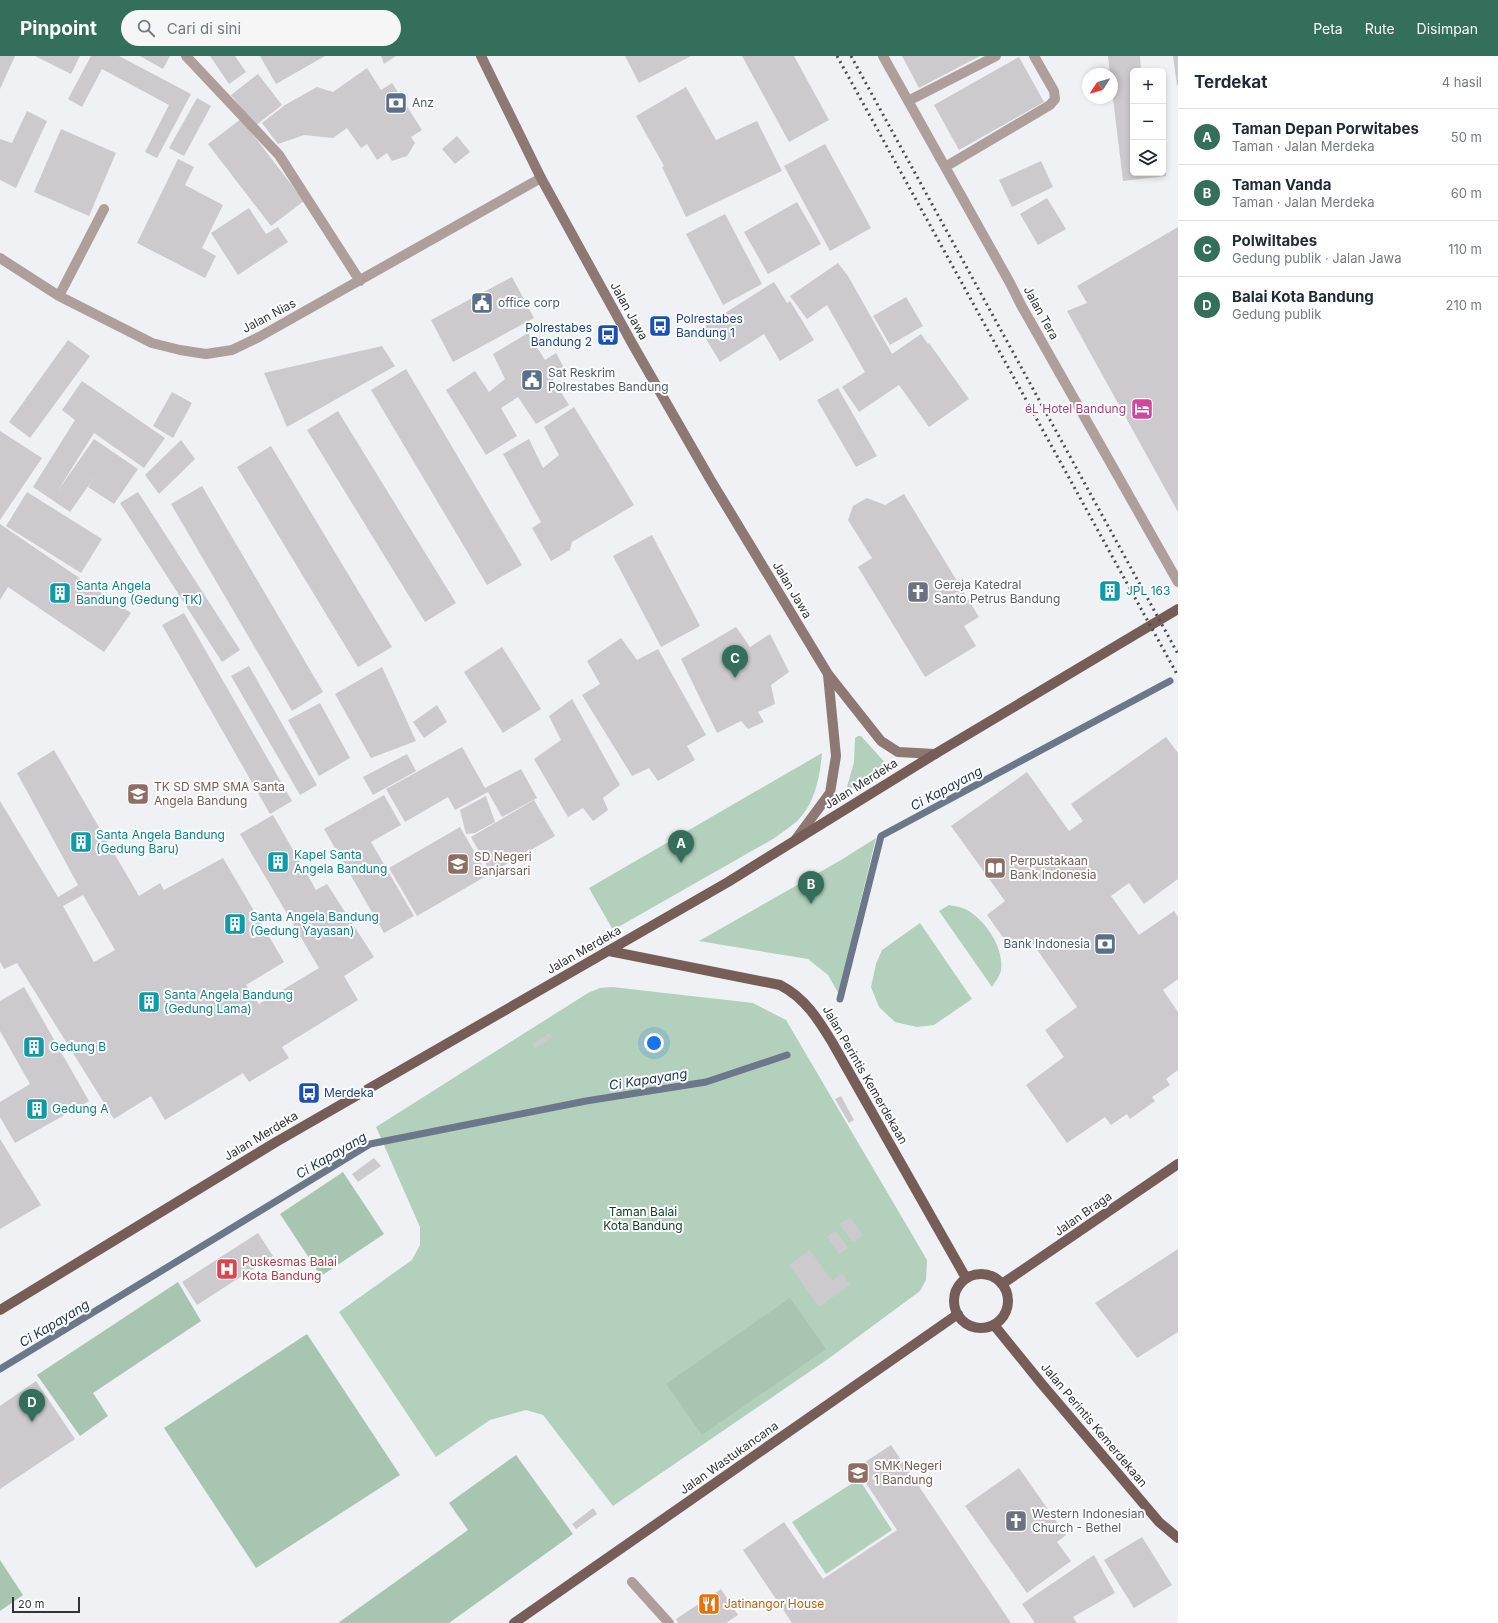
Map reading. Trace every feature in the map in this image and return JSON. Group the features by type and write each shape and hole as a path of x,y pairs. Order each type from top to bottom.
{"main road":[{"name":"Jalan Merdeka","path":"0,1310 276,1142 609,951 795,841 935,754 1178,609"},
{"name":"Jalan Perintis Kemerdekaan","path":"609,951 780,985 790,990 802,1000 813,1011 832,1042 966,1278"},
{"name":"Jalan Braga","path":"1002,1284 1178,1164"},
{"path":"977,1274 989,1275 997,1278 1002,1284 1008,1299 1007,1307 1000,1320 986,1327 978,1327 963,1320 958,1314 954,1304 955,1294 959,1285 966,1278 977,1274"},
{"name":"Jalan Wastukancana","path":"514,1623 958,1314"},
{"name":"Jalan Perintis Kemerdekaan","path":"994,1324 1040,1383 1159,1522 1178,1538"}],"street":[{"path":"186,56 279,155 360,281"},
{"name":"Jalan Jawa","path":"481,56 541,178 633,345 828,674 881,741 898,752 935,754"},
{"name":"Jalan Tera","path":"884,56 1021,305 1178,582"},
{"path":"908,101 996,56"},
{"path":"945,167 1050,105 1055,99 1054,91 1034,56"},
{"name":"Jalan Nias","path":"0,258 59,296 152,343 180,350 206,354 232,350 259,337 541,178"},
{"path":"59,296 104,209"},
{"name":"Jalan Jawa","path":"795,841 830,793 836,756 828,674"},
{"path":"632,1582 669,1623"}],"green space":[{"path":"861,736 889,767 848,790 847,787 854,762 855,738"},
{"path":"822,753 820,771 812,799 808,807 796,822 773,839 613,930 589,888"},
{"path":"876,838 856,920 840,996 828,975 808,959 699,941 841,860"},
{"path":"949,905 963,908 974,915 987,928 997,944 1000,953 1001,970 999,977 992,987 939,911"},
{"path":"920,923 972,999 934,1025 917,1027 895,1022 879,1007 871,987 876,964 882,950"},
{"name":"Taman Balai Kota Bandung","path":"612,987 753,1003 786,1020 927,1260 926,1280 920,1291 828,1359 613,1506 543,1415 526,1410 490,1420 436,1457 339,1312 412,1260 420,1245 420,1227 376,1127 588,993 600,988"},
{"path":"343,1172 384,1234 321,1276 280,1214"},
{"path":"178,1282 201,1321 93,1393 108,1416 80,1436 37,1375"},
{"path":"790,1298 826,1349 702,1435 666,1384"},
{"path":"307,1334 400,1475 256,1568 164,1428"},
{"path":"516,1455 573,1534 449,1623 338,1623 468,1530 449,1503"},
{"path":"859,1479 892,1530 826,1574 792,1522"},
{"path":"0,1560 23,1595 0,1611"}],"building":[{"path":"0,56 15,56 0,89"},
{"path":"35,56 80,56 71,74"},
{"path":"91,56 119,56 191,94 157,158 145,152 169,105 102,69 82,107 68,99"},
{"path":"140,56 170,56 163,69"},
{"path":"210,56 235,56 246,72 229,84"},
{"path":"260,56 325,56 276,84"},
{"path":"381,56 396,56 384,64"},
{"path":"625,56 691,56 639,83"},
{"path":"742,56 794,56 829,120 789,142"},
{"path":"902,56 980,56 919,88"},
{"path":"1108,56 1140,56 1141,68 1130,68 1130,176 1166,176 1123,181 1114,104 1118,104 1118,68 1109,68"},
{"path":"1173,56 1178,56 1178,85 1177,85"},
{"path":"1019,57 1044,102 959,150 934,105"},
{"path":"367,68 381,90 392,83 422,130 411,137 415,143 407,156 392,161 387,153 377,160 367,144 361,148 347,128 333,138 304,135 278,144 262,123 285,105 317,87 333,92"},
{"path":"258,74 282,105 255,126 231,95"},
{"path":"686,87 716,140 757,121 782,171 686,217 662,167 664,166 636,116"},
{"path":"197,98 211,106 184,156 169,148"},
{"path":"27,111 47,121 16,188 0,180 0,139 12,143"},
{"path":"241,119 304,201 271,226 208,144"},
{"path":"61,129 116,153 89,216 34,192"},
{"path":"457,136 470,152 455,164 442,149"},
{"path":"825,144 871,228 830,251 784,166"},
{"path":"178,159 194,167 185,185 223,205 202,248 216,256 205,278 137,243"},
{"path":"1041,161 1053,187 1012,207 999,180"},
{"path":"1047,198 1066,229 1038,245 1020,214"},
{"path":"797,202 821,244 768,274 744,232"},
{"path":"249,208 266,234 278,227 288,242 238,275 211,233"},
{"path":"725,214 762,284 723,305 686,234"},
{"name":"éL Hotel Bandung","path":"1178,227 1178,512 1067,311 1087,303 1077,286"},
{"path":"838,263 848,276 892,354 921,334 969,399 929,427 899,385 859,412 842,387 865,372 827,305 807,319 790,296"},
{"path":"512,277 534,318 453,362 431,320"},
{"path":"774,282 787,303 790,301 814,340 780,361 764,334 720,362 700,329"},
{"path":"906,297 923,326 890,345 873,316"},
{"name":"Sat Reskrim Polrestabes Bandung","path":"528,333 545,360 556,353 564,368 553,379 569,405 536,424 518,397 501,408 517,436 486,455 446,390 475,371 489,392 505,379 493,354"},
{"path":"68,340 90,356 30,438 9,422"},
{"path":"382,346 395,366 287,427 264,373"},
{"path":"406,369 522,565 487,585 371,390"},
{"path":"82,381 165,438 144,468 94,433 57,492 94,439 138,469 114,504 88,487 96,475 70,512 33,487 75,420 62,410"},
{"path":"838,388 877,456 856,467 817,400"},
{"path":"172,392 192,403 173,438 153,426"},
{"path":"574,407 634,505 572,542 570,550 551,561 532,528 541,522 503,454 529,439 543,468 559,455 544,427"},
{"path":"338,411 456,603 425,622 307,430"},
{"path":"0,431 42,458 0,520"},
{"path":"181,440 195,459 159,494 145,475"},
{"path":"271,446 392,647 358,667 237,467"},
{"path":"202,486 323,692 292,711 171,504"},
{"path":"27,492 102,539 81,573 6,526"},
{"path":"138,492 240,650 222,662 120,503"},
{"name":"Gereja Katedral Santo Petrus Bandung","path":"904,494 979,617 964,626 976,646 925,677 858,567 872,558 848,520 853,506 867,498 885,505"},
{"name":"Santa Angela Bandung (Gedung TK)","path":"0,524 131,613 104,652 8,587 0,600"},
{"path":"652,535 700,626 661,647 613,556"},
{"name":"JPL 163","path":"1112,583 1118,593 1107,600 1101,590"},
{"path":"184,613 292,801 270,814 162,625"},
{"path":"736,627 750,647 770,634 789,672 771,685 775,704 758,712 764,722 748,729 741,721 717,733 681,659"},
{"path":"621,638 637,660 658,649 706,735 687,746 695,760 658,781 649,768 632,776 582,695 600,684 587,661"},
{"path":"502,647 541,709 503,733 464,672"},
{"path":"249,666 317,785 300,795 231,676"},
{"path":"382,667 416,741 371,758 335,694"},
{"path":"572,699 620,785 603,798 608,810 593,821 583,808 568,817 534,759 561,740 549,716"},
{"path":"320,703 350,758 319,776 288,720"},
{"path":"437,705 447,722 424,738 413,722"},
{"name":"Bank Indonesia","path":"1166,737 1178,753 1178,879 1144,904 1129,883 1111,896 1139,935 1174,911 1178,917 1178,979 1163,990 1178,1012 1178,1070 1166,1079 1170,1085 1152,1097 1155,1101 1130,1119 1127,1114 1111,1125 1105,1117 1067,1143 1026,1085 1064,1057 1045,1030 1077,1007 1029,938 1012,950 987,915 1005,901 951,826 1027,772 1069,831 1083,821 1071,804"},
{"path":"462,747 485,788 521,769 537,798 502,817 488,792 455,810 448,797 405,822 386,789"},
{"path":"54,750 139,896 160,883 164,890 223,858 284,962 246,985 259,1004 319,968 240,834 273,815 316,890 327,884 374,957 344,976 358,1000 282,1047 289,1058 249,1082 243,1073 165,1120 151,1096 114,1119 17,963 4,969 0,962 0,801 58,897 78,885 17,773","holes":["83,895 115,950 94,962 63,906"]},
{"path":"407,754 416,771 373,795 363,777"},
{"path":"384,795 401,825 371,842 414,916 384,933 324,829"},
{"path":"486,796 495,822 475,833 466,834 460,810"},
{"path":"534,800 555,836 491,873 471,837"},
{"path":"460,827 488,875 417,916 389,868"},
{"path":"24,987 89,1101 15,1143 0,1117 0,1102 30,1084 0,1031 0,1001"},
{"path":"549,1033 552,1037 535,1048 533,1044"},
{"path":"841,1096 854,1120 849,1123 835,1099"},
{"path":"0,1139 41,1205 0,1229"},
{"path":"374,1158 381,1166 358,1182 352,1174"},
{"path":"850,1217 863,1235 853,1242 839,1224"},
{"path":"836,1231 848,1248 839,1254 827,1237"},
{"name":"Puskesmas Balai Kota Bandung","path":"258,1233 273,1256 197,1305 182,1282"},
{"path":"1178,1249 1178,1332 1137,1358 1095,1303"},
{"path":"810,1250 832,1281 842,1273 850,1285 819,1307 789,1265"},
{"path":"36,1381 75,1439 0,1489 0,1406"},
{"name":"SMK Negeri 1 Bandung","path":"891,1445 1011,1623 792,1623 743,1550 784,1522 823,1579 897,1530 856,1468"},
{"name":"Western Indonesian Church - Bethel","path":"1019,1468 1066,1535 1057,1542 1071,1561 1027,1593 965,1506"},
{"path":"593,1508 597,1514 576,1529 572,1524"},
{"path":"1142,1537 1172,1585 1134,1608 1104,1560"},
{"path":"1094,1555 1115,1593 1073,1617 1077,1623 1035,1623 1022,1604"},
{"path":"721,1589 738,1615 726,1623 678,1623 676,1619"}],"waterway":[{"name":"Ci Kapayang","path":"840,999 881,836 1170,681"},
{"name":"Ci Kapayang","path":"0,1369 370,1144 586,1101 706,1082 787,1055"}],"railway":[{"path":"837,56 1178,676"},
{"path":"851,56 1178,654"}],"place":[{"name":"Anz","path":"396,103"},
{"name":"office corp","path":"482,303"},
{"name":"Polrestabes Bandung 1","path":"660,326"},
{"name":"Polrestabes Bandung 2","path":"608,335"},
{"name":"Sat Reskrim Polrestabes Bandung","path":"532,380"},
{"name":"éL Hotel Bandung","path":"1142,409"},
{"name":"JPL 163","path":"1110,591"},
{"name":"Gereja Katedral Santo Petrus Bandung","path":"918,592"},
{"name":"Santa Angela Bandung (Gedung TK)","path":"60,593"},
{"name":"Polwiltabes","path":"735,678"},
{"name":"TK SD SMP SMA Santa Angela Bandung","path":"138,794"},
{"name":"Santa Angela Bandung (Gedung Baru)","path":"81,842"},
{"name":"Kapel Santa Angela Bandung","path":"278,862"},
{"name":"Taman Depan Porwitabes","path":"681,863"},
{"name":"SD Negeri Banjarsari","path":"458,864"},
{"name":"Perpustakaan Bank Indonesia","path":"995,868"},
{"name":"Taman Vanda","path":"811,904"},
{"name":"Santa Angela Bandung (Gedung Yayasan)","path":"235,924"},
{"name":"Bank Indonesia","path":"1105,944"},
{"name":"Santa Angela Bandung (Gedung Lama)","path":"149,1002"},
{"name":"Gedung B","path":"34,1047"},
{"name":"Merdeka","path":"309,1093"},
{"name":"Gedung A","path":"37,1109"},
{"name":"Puskesmas Balai Kota Bandung","path":"227,1269"},
{"name":"Balai Kota Bandung","path":"32,1422"},
{"name":"SMK Negeri 1 Bandung","path":"858,1473"},
{"name":"Western Indonesian Church - Bethel","path":"1016,1521"},
{"name":"Jatinangor House","path":"709,1604"}]}
